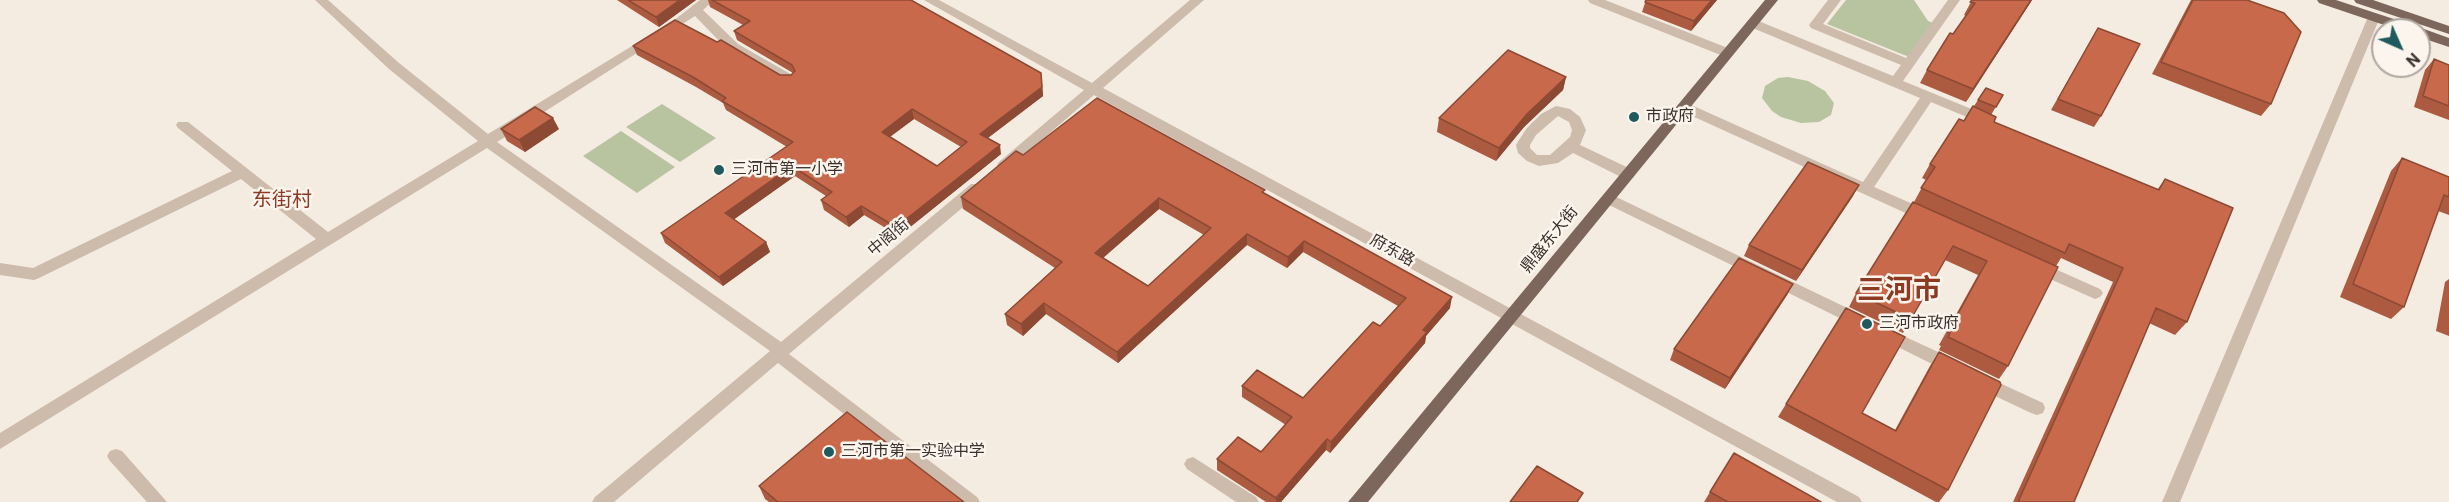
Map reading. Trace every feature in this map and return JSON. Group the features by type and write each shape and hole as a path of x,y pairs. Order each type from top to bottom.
{"main road":[{"name":"鼎盛东大街","path":"1357,502 1772,0"},
{"path":"2323,0 2377,18"},
{"path":"2360,0 2449,30"},
{"path":"2431,36 2449,43"}],"street":[{"path":"321,0 394,66 513,162 779,352 971,502"},
{"path":"0,442 677,24 708,0"},
{"name":"府东路","path":"930,0 1853,502"},
{"name":"中阁街","path":"601,502 1198,0"},
{"path":"1594,0 1728,53"},
{"path":"1835,0 1815,25 1909,64"},
{"path":"1896,83 1954,0"},
{"path":"696,10 733,47 789,79"},
{"path":"2171,502 2374,17"},
{"path":"1752,23 2004,128"},
{"path":"1865,189 1928,96"},
{"path":"1684,107 1938,222"},
{"path":"183,125 327,240"},
{"path":"1571,146 1628,174"},
{"path":"0,269 27,274 46,269 243,172"},
{"path":"1608,198 2037,408"},
{"path":"2022,260 2095,293"},
{"path":"116,456 158,502"},
{"path":"1193,464 1250,502"}],"green space":[{"path":"1846,0 1914,0 1928,21 1933,23 1909,57 1827,24"},
{"path":"1788,77 1808,81 1825,91 1834,103 1831,115 1819,122 1801,123 1781,117 1772,111 1762,98 1765,86 1778,78"},
{"path":"662,104 716,138 680,162 626,127"},
{"path":"621,131 675,167 637,193 583,156"}],"building":[{"path":"628,0 680,0 656,17"},
{"path":"712,0 911,0 1041,73 1042,87 980,134 1000,145 896,227 861,206 846,217 821,200 832,192 792,166 725,213 766,242 719,277 661,233 793,142 722,101 726,98 693,77 633,46 675,20 717,42 721,40 780,75 791,75 795,71 792,65 734,31 750,21","holes":["912,109 967,142 937,166 882,132"]},
{"path":"1646,0 1712,0 1694,21 1645,2"},
{"path":"1972,0 2031,0 1973,89 1927,70 1950,33 1953,34 1975,3 1970,2"},
{"path":"2193,0 2247,0 2284,13 2301,32 2271,104 2161,62"},
{"path":"2098,28 2140,44 2101,116 2058,99"},
{"path":"1508,50 1566,77 1527,114 1499,148 1439,118"},
{"path":"2434,59 2449,65 2449,106 2423,96 2428,78 2431,78"},
{"path":"1986,88 2003,95 1996,107 1978,100"},
{"path":"1097,98 1265,190 1262,192 1452,297 1423,330 1427,332 1331,442 1327,439 1276,498 1217,459 1238,437 1261,452 1292,417 1242,386 1257,370 1303,398 1373,322 1380,326 1406,298 1304,241 1288,257 1247,234 1117,352 1044,303 1021,324 1005,314 1062,262 961,197 1016,151 1023,155","holes":["1159,198 1211,228 1148,286 1095,253"]},
{"path":"1973,106 1996,117 1994,122 2159,190 2165,179 2233,208 2187,322 2156,308 2074,502 2018,502 2123,268 2069,244 2065,253 1921,188 1935,167 1930,164 1959,119 1964,121"},
{"path":"535,107 553,118 519,140 501,129"},
{"path":"2402,158 2449,177 2449,197 2444,195 2404,307 2353,284"},
{"path":"1808,162 1859,185 1802,270 1749,245"},
{"path":"1913,202 2058,267 2008,366 1948,337 1950,333 1948,332 1987,261 1953,246 1911,319 1856,293"},
{"path":"1739,258 1793,284 1730,378 1674,349"},
{"path":"1846,308 1905,337 1862,413 1896,431 1939,352 2000,382 2001,385 1948,490 1786,404"},
{"name":"三河市第一实验中学","path":"847,412 964,502 778,502 759,486"},
{"path":"1734,453 1821,502 1728,502 1710,492"},
{"path":"1537,466 1583,493 1577,502 1510,502"}],"place":[{"name":"市政府","path":"1634,117"},
{"name":"三河市第一小学","path":"719,170"},
{"name":"三河市政府","path":"1867,324"},
{"name":"三河市第一实验中学","path":"829,452"}],"district":[{"name":"东街村","path":"282,201"},
{"name":"三河市","path":"1899,292"}]}
